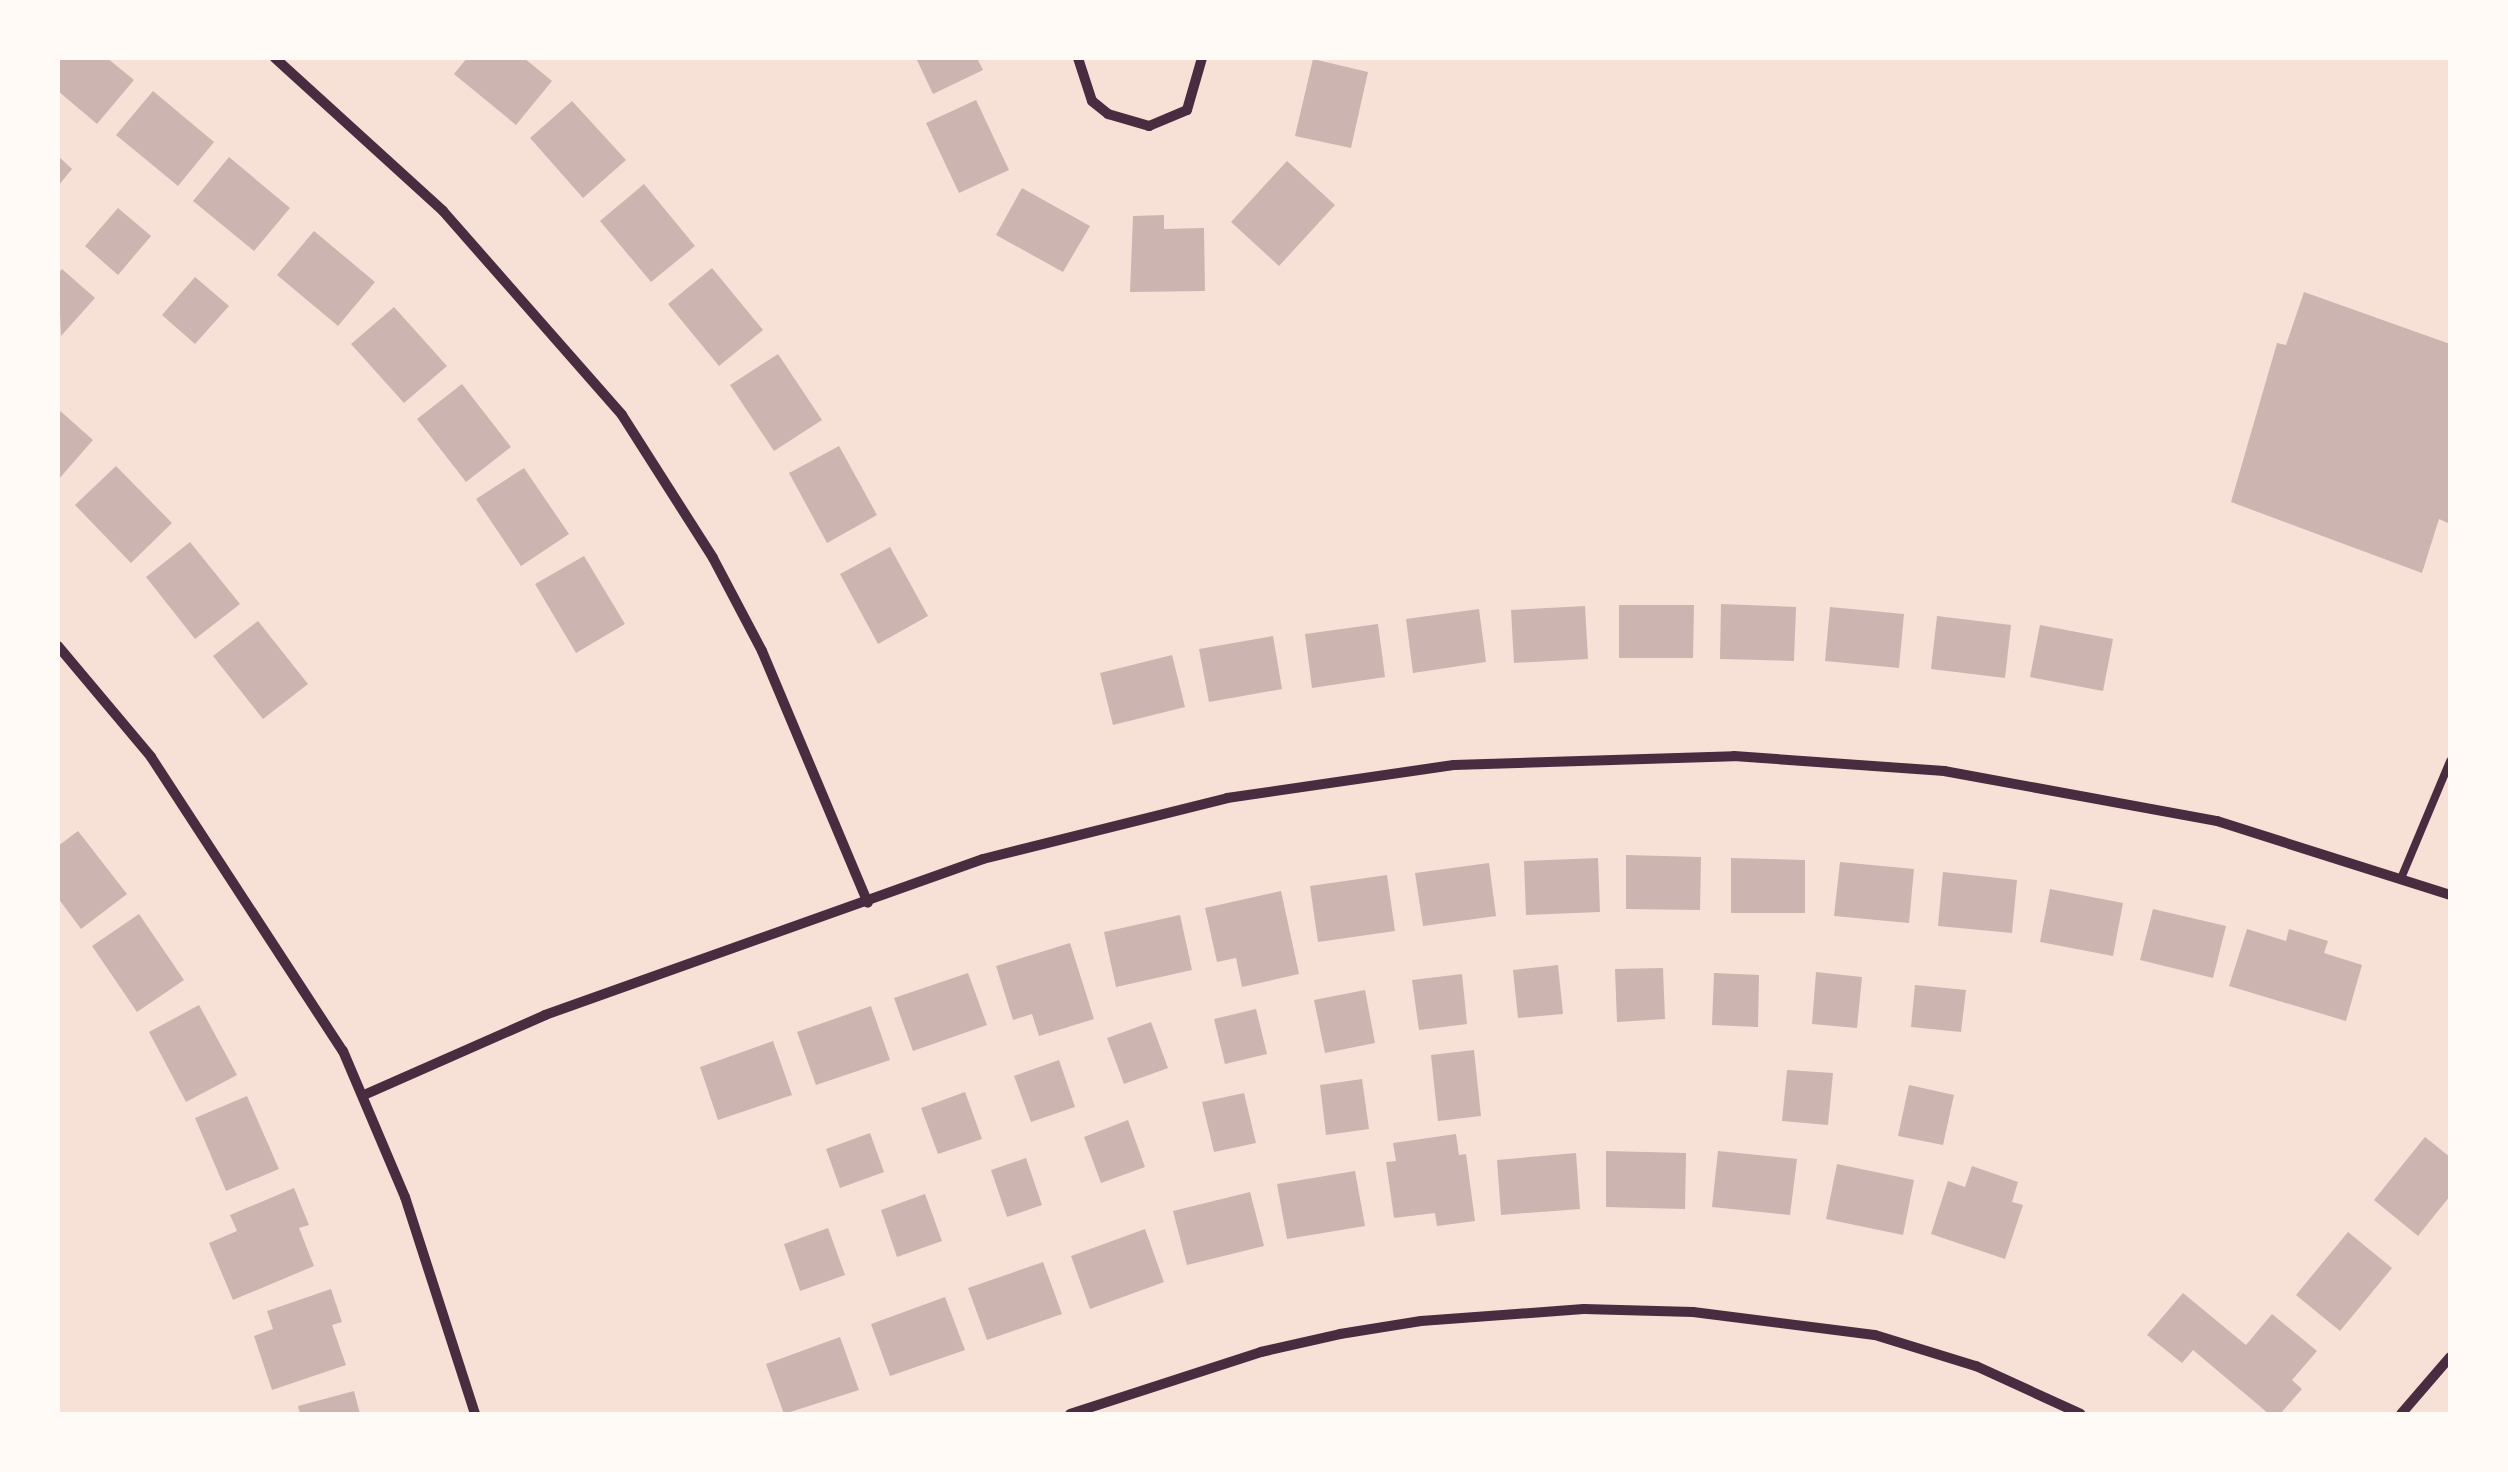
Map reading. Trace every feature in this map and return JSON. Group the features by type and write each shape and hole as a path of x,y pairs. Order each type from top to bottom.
{"street":[{"path":"275,58 443,211 622,415 713,558 762,651 868,903"},
{"path":"1078,58 1092,100 1108,114 1150,126 1187,110 1202,58"},
{"path":"58,646 151,757 221,857 364,1095 432,1271 475,1414"},
{"path":"364,1095 544,1015 983,859 1227,798 1454,766 1594,756 1734,756 1961,774 2217,821 2402,876 2450,895"},
{"path":"1070,1414 1261,1352 1340,1334 1437,1319 1584,1309 1693,1312 1875,1335 1976,1366 2081,1414"},
{"path":"2401,1414 2450,1357"}],"lane":[{"path":"2402,876 2450,761"}],"building":[{"path":"58,58 107,58 134,80 97,124 58,91"},
{"path":"467,58 524,58 552,81 516,125 454,74"},
{"path":"916,58 977,58 983,70 933,94"},
{"path":"1313,59 1368,72 1351,148 1295,136"},
{"path":"153,91 214,142 178,186 116,135"},
{"path":"976,100 1009,170 959,193 926,123"},
{"path":"572,101 626,160 583,198 530,138"},
{"path":"58,156 72,169 58,186"},
{"path":"229,157 290,208 254,251 193,201"},
{"path":"1287,161 1335,205 1279,266 1231,222"},
{"path":"644,184 695,246 651,282 600,221"},
{"path":"1022,188 1090,226 1063,272 996,235"},
{"path":"118,208 151,236 118,275 85,246"},
{"path":"1164,215 1164,229 1204,228 1205,291 1130,292 1133,216"},
{"path":"314,231 375,282 338,326 277,275"},
{"path":"712,268 763,330 719,366 668,304"},
{"path":"62,269 95,298 61,336 58,274"},
{"path":"195,277 229,306 195,344 162,315"},
{"path":"2304,292 2450,344 2450,524 2439,519 2422,573 2231,502 2277,343 2286,345"},
{"path":"394,307 447,366 404,403 351,344"},
{"path":"778,354 822,420 774,451 730,385"},
{"path":"462,384 511,447 466,482 417,419"},
{"path":"58,409 93,440 58,480"},
{"path":"839,446 877,515 827,543 789,473"},
{"path":"116,466 172,523 131,563 75,505"},
{"path":"524,468 569,534 521,566 476,499"},
{"path":"190,542 240,604 195,639 146,577"},
{"path":"890,547 928,616 878,644 840,574"},
{"path":"584,556 625,624 576,653 535,584"},
{"path":"1721,604 1796,607 1794,661 1720,659"},
{"path":"1619,605 1694,605 1693,658 1619,658"},
{"path":"1585,606 1588,659 1514,663 1511,610"},
{"path":"1830,607 1904,614 1899,668 1825,661"},
{"path":"1479,609 1486,662 1413,673 1406,619"},
{"path":"1937,616 2011,625 2005,678 1931,669"},
{"path":"258,621 308,684 263,719 213,656"},
{"path":"1378,624 1385,677 1312,688 1305,634"},
{"path":"2040,625 2113,639 2103,691 2030,677"},
{"path":"1273,636 1282,689 1209,702 1199,649"},
{"path":"1172,655 1185,707 1113,725 1100,673"},
{"path":"78,831 127,894 81,929 58,898 58,846"},
{"path":"1626,855 1701,857 1700,910 1626,909"},
{"path":"1598,858 1600,912 1526,915 1524,861"},
{"path":"1731,858 1805,860 1805,913 1731,913"},
{"path":"1840,862 1914,869 1909,923 1834,916"},
{"path":"1489,863 1496,916 1423,926 1415,873"},
{"path":"1943,872 2017,880 2012,933 1938,926"},
{"path":"1387,875 1395,931 1318,942 1310,886"},
{"path":"2050,889 2123,903 2113,956 2040,942"},
{"path":"1281,891 1299,974 1242,987 1236,958 1217,962 1205,908"},
{"path":"2153,909 2226,926 2213,978 2140,960"},
{"path":"139,914 184,980 137,1012 92,946"},
{"path":"1180,915 1192,970 1116,987 1104,932"},
{"path":"2247,929 2286,941 2289,929 2328,941 2324,953 2362,965 2346,1021 2229,986"},
{"path":"1070,943 1094,1019 1039,1036 1032,1014 1013,1020 996,966"},
{"path":"1558,965 1563,1014 1518,1018 1513,970"},
{"path":"1663,968 1665,1019 1617,1022 1615,969"},
{"path":"1816,972 1862,977 1857,1028 1812,1024"},
{"path":"968,973 987,1025 913,1051 894,998"},
{"path":"1714,973 1759,975 1758,1027 1712,1025"},
{"path":"1462,974 1467,1024 1419,1030 1412,980"},
{"path":"1915,985 1966,990 1961,1032 1911,1027"},
{"path":"1365,990 1375,1043 1325,1053 1314,1000"},
{"path":"199,1005 237,1075 186,1102 149,1032"},
{"path":"871,1006 890,1060 816,1085 797,1032"},
{"path":"1256,1009 1267,1054 1225,1064 1214,1019"},
{"path":"1151,1022 1168,1068 1124,1084 1107,1038"},
{"path":"773,1041 792,1095 718,1120 700,1067"},
{"path":"1474,1050 1481,1116 1438,1121 1431,1055"},
{"path":"1059,1060 1075,1107 1031,1122 1014,1076"},
{"path":"1787,1070 1833,1073 1828,1125 1782,1121"},
{"path":"1362,1079 1369,1129 1326,1135 1320,1085"},
{"path":"1909,1085 1954,1095 1943,1145 1898,1136"},
{"path":"965,1092 982,1139 938,1154 921,1108"},
{"path":"1244,1093 1256,1143 1214,1152 1202,1102"},
{"path":"247,1096 279,1169 226,1191 195,1118"},
{"path":"1128,1120 1145,1167 1101,1183 1084,1137"},
{"path":"870,1133 884,1172 840,1188 826,1149"},
{"path":"1456,1134 1459,1155 1466,1154 1475,1221 1437,1226 1435,1213 1394,1218 1386,1162 1396,1161 1393,1143"},
{"path":"2425,1137 2450,1157 2450,1196 2418,1236 2374,1200"},
{"path":"1606,1151 1686,1153 1685,1209 1606,1207"},
{"path":"1718,1151 1797,1159 1790,1215 1712,1207"},
{"path":"1576,1153 1580,1209 1501,1215 1497,1160"},
{"path":"1026,1158 1042,1205 1007,1217 991,1170"},
{"path":"1837,1164 1914,1180 1903,1235 1826,1219"},
{"path":"1972,1166 2018,1182 2012,1202 2023,1205 2005,1259 1931,1234 1948,1181 1965,1187"},
{"path":"1355,1171 1365,1226 1287,1239 1277,1184"},
{"path":"294,1188 309,1225 299,1228 314,1266 233,1300 209,1243 237,1231 230,1215"},
{"path":"1250,1192 1264,1246 1187,1265 1173,1211"},
{"path":"925,1194 942,1241 897,1257 881,1210"},
{"path":"828,1228 845,1275 800,1291 784,1244"},
{"path":"1145,1229 1164,1282 1090,1309 1071,1256"},
{"path":"2348,1232 2392,1268 2340,1331 2296,1295"},
{"path":"1043,1262 1062,1314 987,1340 968,1288"},
{"path":"331,1289 342,1322 332,1325 346,1365 272,1390 254,1336 273,1329 267,1311"},
{"path":"2183,1293 2246,1345 2272,1314 2317,1351 2292,1380 2302,1389 2280,1414 2269,1414 2193,1350 2182,1363 2147,1335"},
{"path":"945,1297 965,1350 890,1376 871,1324"},
{"path":"840,1337 859,1390 784,1414 766,1364"},
{"path":"354,1391 360,1414 300,1414 298,1406"}]}
